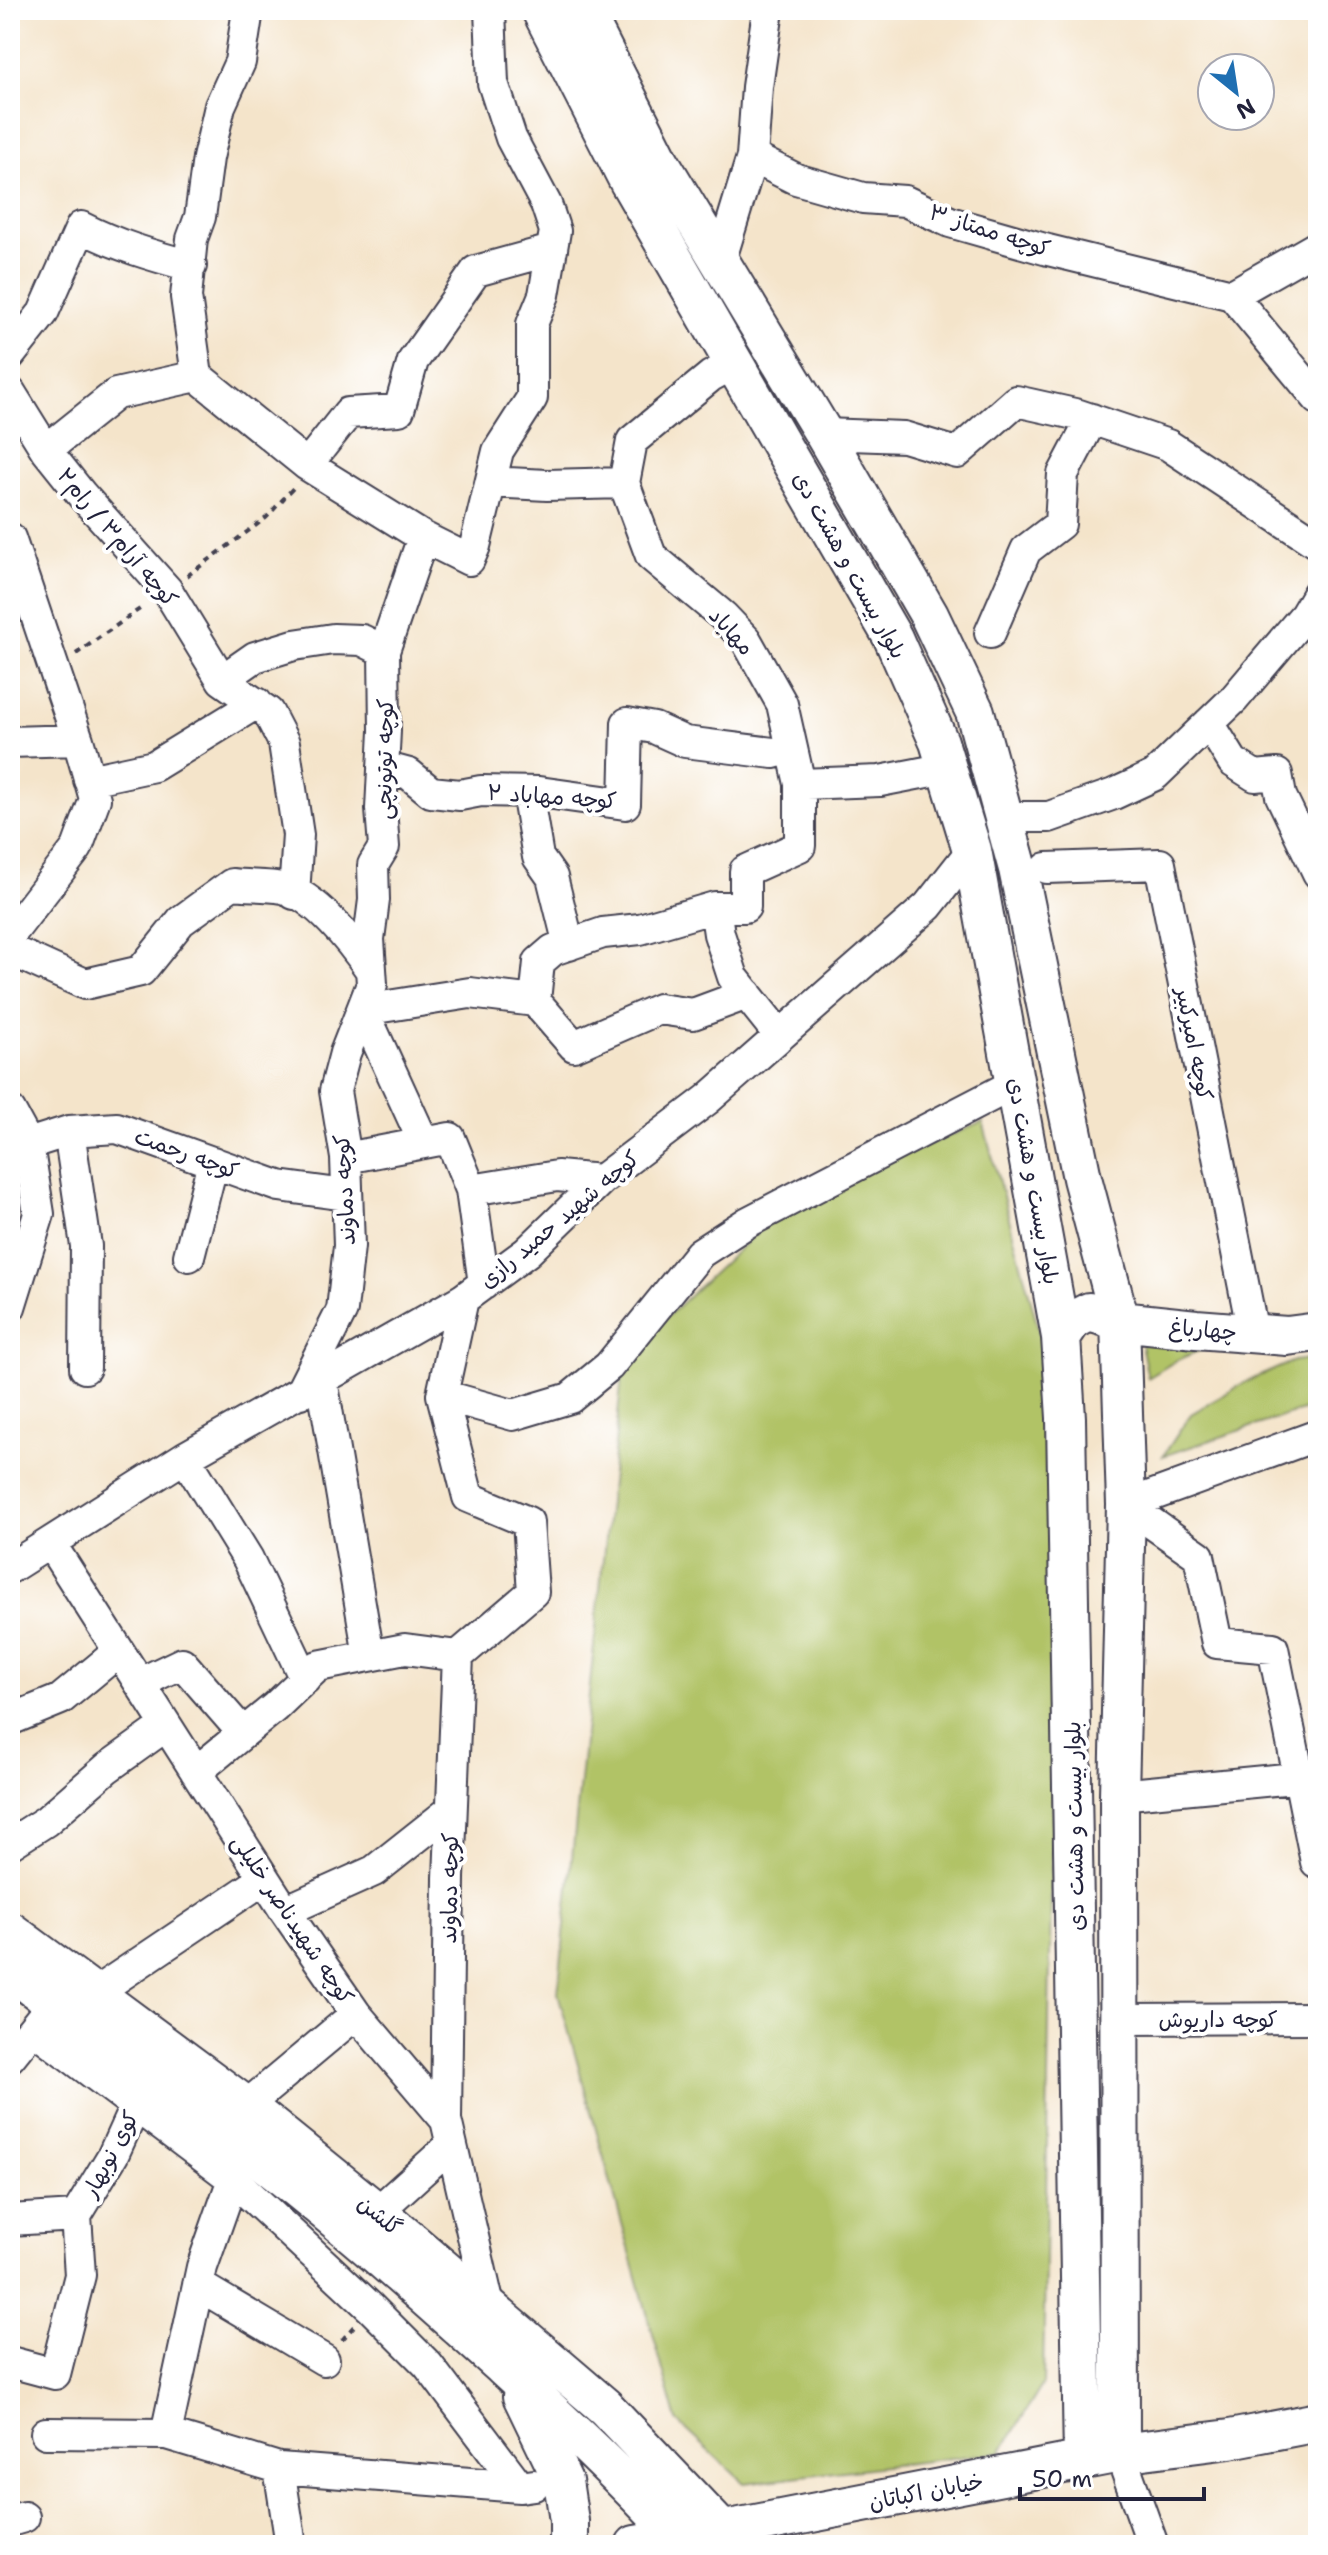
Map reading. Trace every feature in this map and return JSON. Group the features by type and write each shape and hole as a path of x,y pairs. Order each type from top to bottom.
{"main road":[{"name":"بلوار بیست و هشت دی","path":"541,10 629,182 893,638 939,742 972,850 1061,1337 1066,1418 1083,2461"},
{"name":"بلوار بیست و هشت دی","path":"583,10 660,162 929,615 975,712 1018,869 1082,1178 1120,1321 1126,1505 1119,1795 1120,2453"},
{"path":"788,453 824,434"},
{"path":"1036,1187 1082,1178"},
{"name":"چهارباغ","path":"1061,1337 1072,1321 1089,1312 1120,1321 1286,1334"},
{"path":"1066,1418 1091,1431 1105,1427 1123,1409"},
{"path":"1073,1802 1082,1791 1094,1786 1108,1787 1119,1795"},
{"name":"گلشن","path":"10,1931 246,2106 377,2212 605,2407 730,2538"},
{"name":"گلشن","path":"10,1969 43,2017 239,2163 398,2272 626,2481 681,2542"},
{"path":"512,2376 563,2481 569,2545"},
{"name":"خیابان اکباتان","path":"635,2545 730,2538 1120,2453 1230,2439 1318,2422"}],"street":[{"path":"248,10 240,62 220,106 200,217 192,239 186,297 197,376 307,465 423,537 469,560 498,451 532,398 532,324 544,295 555,231 546,204 511,138 493,83 490,10"},
{"path":"720,262 752,157 757,87 768,10"},
{"name":"کوچه ممتاز ۳","path":"752,157 796,179 863,198 905,201 950,222 1048,250 1232,295"},
{"path":"12,350 43,313 81,227 144,254 191,266"},
{"path":"1318,246 1232,295 1318,399"},
{"path":"307,465 348,413 399,410 413,361 476,271 552,250"},
{"path":"491,482 547,485 624,483 632,441 711,376 735,363"},
{"path":"46,450 116,394 197,376"},
{"name":"کوچه آرام۳ / رام۲","path":"10,392 46,450 167,590 222,680 268,712 284,743 298,835 294,894"},
{"path":"824,434 904,437 957,453 1016,401 1092,419 1168,445 1318,544"},
{"path":"990,633 1026,550 1060,524 1063,474 1092,419"},
{"name":"مهاباد","path":"624,483 651,556 723,616 746,640 782,704 800,784 800,846 745,871 745,907 715,907"},
{"name":"کوچه توتونچی","path":"369,988 373,865 384,847 381,809 384,651 423,537"},
{"path":"10,538 95,799 77,848 10,935"},
{"path":"1004,817 1049,817 1155,775 1234,699 1295,627 1318,593"},
{"path":"222,680 255,657 294,645 333,639 362,640 384,651"},
{"path":"89,780 154,766 257,703"},
{"name":"کوچه مهاباد ۲","path":"383,767 409,774 431,792 460,795 481,791 527,792 625,804 627,723 654,728 685,742 773,753 791,748"},
{"path":"1209,723 1233,762 1255,776 1277,774 1281,796 1318,873"},
{"path":"10,742 78,740"},
{"path":"800,784 880,781 947,768"},
{"path":"527,792 538,857 552,877 569,945"},
{"name":"کوچه شهید حمید رازی","path":"12,1561 50,1543 185,1457 474,1291 527,1252 601,1180 708,1099 928,906 972,850"},
{"name":"کوچه امیرکبیر","path":"1047,868 1160,864 1286,1334"},
{"path":"10,950 85,984 141,971 181,921 232,884 286,889 312,905 348,937 424,1143"},
{"path":"535,1001 539,962 553,950 603,933 640,929 715,907 719,934 733,977 780,1036"},
{"path":"369,988 470,993 535,1001 574,1046 659,1009 693,1014 747,994"},
{"name":"کوچه دماوند","path":"311,1386 342,1310 349,1246 346,1158 335,1091 345,1053 369,988"},
{"path":"442,1395 513,1415 570,1398 609,1366 700,1253 748,1222 1016,1083"},
{"path":"10,1111 28,1144 39,1214 10,1307"},
{"name":"کوچه رحمت","path":"28,1144 69,1131 117,1128 279,1186 346,1195"},
{"path":"69,1131 86,1246 85,1368"},
{"path":"196,1772 318,1666 405,1649 458,1656 533,1592 528,1522 468,1497 442,1395 474,1291 471,1190 450,1138 346,1158"},
{"path":"189,1256 213,1162"},
{"path":"471,1190 557,1176 601,1180"},
{"path":"311,1386 369,1656"},
{"path":"1126,1505 1318,1435"},
{"path":"185,1457 248,1559 305,1679"},
{"path":"1126,1505 1199,1556 1217,1643 1273,1648 1308,1777 1316,1862"},
{"name":"کوچه شهیدناصر خلیلی","path":"50,1543 285,1911 356,2014 448,2133 490,2310"},
{"path":"10,1720 61,1699 119,1651"},
{"name":"کوچه دماوند","path":"448,2133 451,1810 458,1656"},
{"path":"140,1683 182,1663 243,1733"},
{"path":"10,1844 46,1821 107,1768 160,1730 168,1728"},
{"path":"1119,1795 1308,1777"},
{"path":"285,1911 374,1871 451,1810"},
{"path":"93,1994 264,1879"},
{"path":"246,2106 356,2014"},
{"path":"10,2057 43,2017"},
{"name":"کوچه داریوش","path":"1119,2019 1318,2018"},
{"name":"کوی نوبهار","path":"10,2362 55,2374 80,2275 76,2216 113,2155 142,2092"},
{"path":"377,2212 448,2133"},
{"path":"166,2434 198,2285 239,2163 370,2307 428,2365 520,2487"},
{"path":"10,2220 76,2216"},
{"path":"198,2285 324,2360"},
{"path":"46,2433 166,2434 279,2468 520,2487 563,2481"},
{"path":"1120,2453 1153,2545"},
{"path":"279,2468 291,2545"}],"path":[{"path":"324,2360 370,2307"}],"green space":[{"path":"983,1122 1059,1405 1043,2384 1001,2452 744,2483 677,2421 558,1993 624,1357 790,1201"},
{"path":"1137,1325 1226,1339 1177,1360 1148,1378"},
{"path":"1318,1358 1318,1405 1163,1456 1191,1414 1246,1382 1294,1361"}]}
